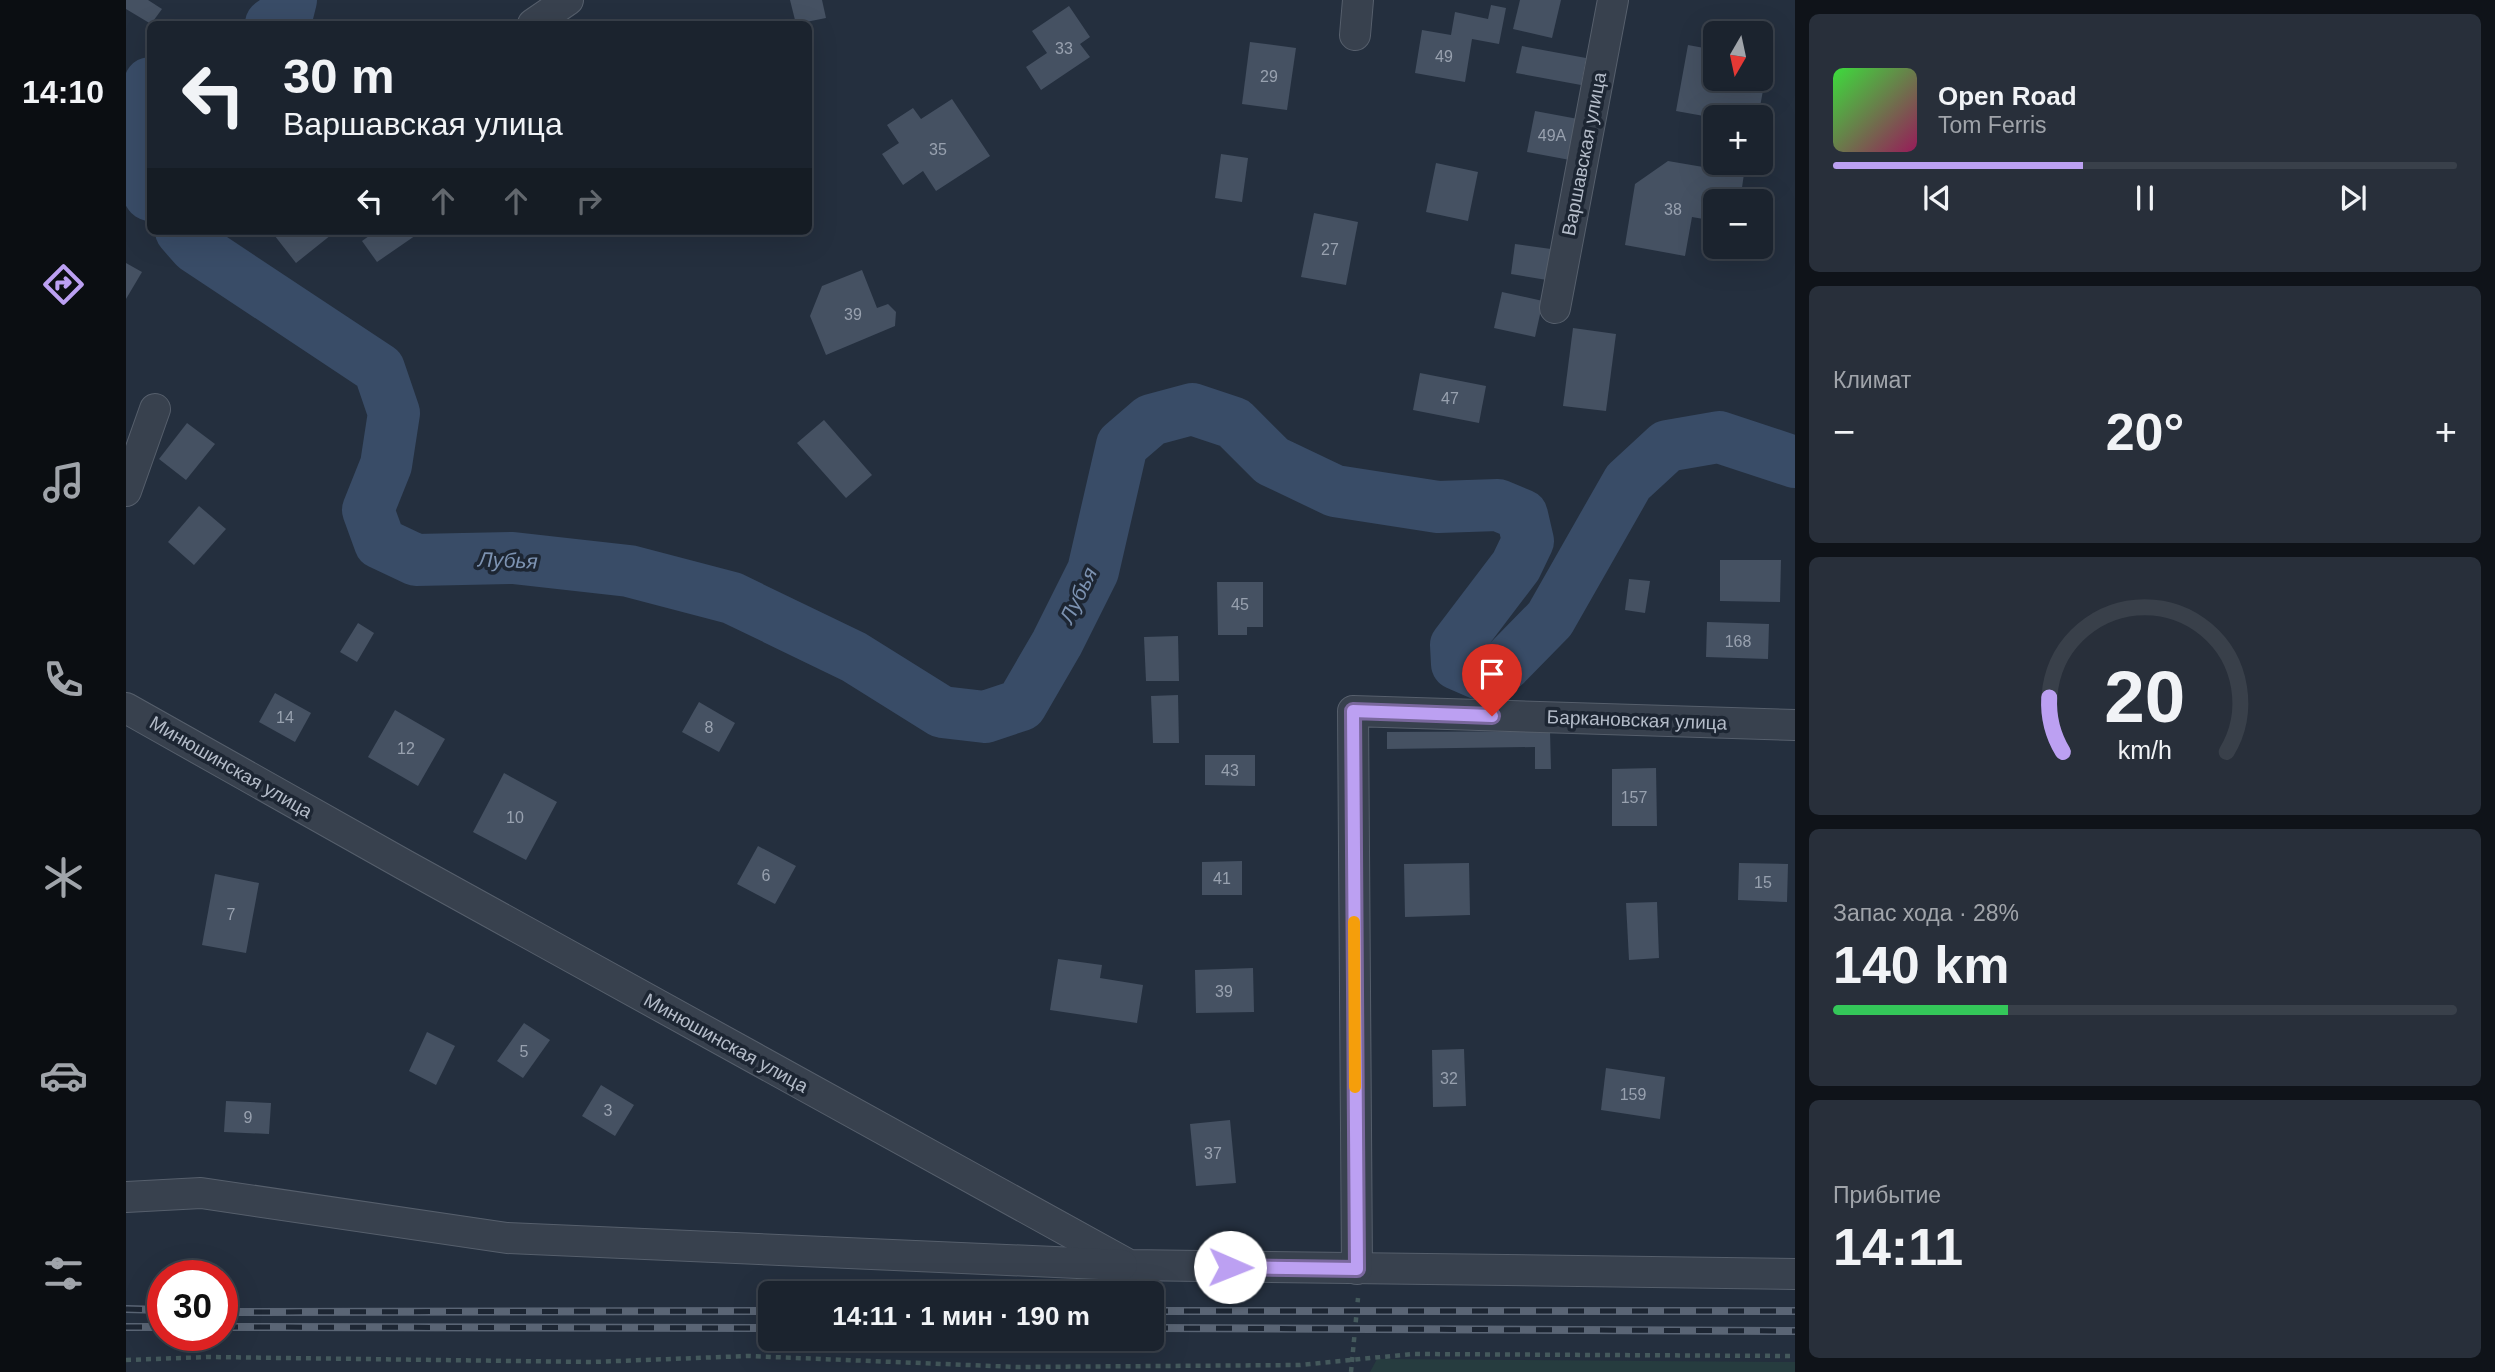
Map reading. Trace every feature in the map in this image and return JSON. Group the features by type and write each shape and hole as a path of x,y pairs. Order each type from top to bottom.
{"street":[{"path":"537,21 568,0"},
{"path":"1354,35 1358,0"},
{"name":"Варшавская улица","path":"1555,308 1613,0"},
{"path":"126,491 155,409"},
{"name":"Минюшинская улица","path":"126,708 427,878 1129,1265 1795,1274"},
{"name":"Баркановская улица","path":"1357,1269 1353,711 1795,725"},
{"path":"126,1197 201,1194 507,1237 1129,1265"}],"path":[{"path":"1351,1372 1358,1310 1357,1269"},
{"path":"126,1360 221,1357 592,1362 748,1356 1031,1367 1300,1365 1412,1354 1795,1356"}],"green space":[{"path":"1377,1359 1795,1362 1795,1372 1370,1372"}],"building":[{"path":"126,0 148,0 162,9 153,21 147,22 126,9"},
{"path":"790,0 822,0 826,18 795,21"},
{"path":"1520,0 1561,0 1552,38 1513,29"},
{"path":"1491,5 1506,8 1499,44 1472,39 1465,82 1415,73 1422,30 1451,35 1455,12 1488,19"},
{"path":"1069,6 1090,37 1080,44 1090,57 1041,90 1026,67 1047,53 1032,31"},
{"path":"1250,42 1296,48 1287,110 1242,104"},
{"path":"1688,45 1703,48 1703,91 1763,91 1760,105 1703,105 1703,116 1676,111"},
{"path":"1522,46 1586,58 1581,85 1516,73"},
{"path":"952,99 990,156 936,191 923,171 903,185 882,154 899,143 887,125 913,108 921,119"},
{"path":"1535,111 1578,119 1570,160 1527,152"},
{"path":"1221,154 1248,158 1242,202 1215,198"},
{"path":"1668,161 1703,167 1703,175 1744,175 1742,189 1703,189 1703,219 1692,217 1685,256 1625,245 1635,184"},
{"path":"1436,163 1478,172 1468,221 1426,212"},
{"path":"1314,213 1358,222 1346,285 1301,277"},
{"path":"274,235 331,235 296,263"},
{"path":"370,235 416,235 377,262 362,241"},
{"path":"1515,244 1551,249 1547,280 1511,274"},
{"path":"126,263 142,272 126,299"},
{"path":"862,270 877,308 888,304 896,312 895,326 826,355 810,316 822,286"},
{"path":"1502,292 1543,301 1535,337 1494,328"},
{"path":"1573,328 1616,334 1606,411 1563,406"},
{"path":"1420,373 1486,386 1479,423 1413,410"},
{"path":"824,420 872,475 846,498 797,443"},
{"path":"187,423 215,444 186,480 159,459"},
{"path":"199,506 226,529 194,565 168,542"},
{"path":"1720,560 1781,560 1780,602 1720,601"},
{"path":"1629,579 1650,581 1645,613 1625,610"},
{"path":"1217,582 1263,582 1263,627 1247,627 1247,635 1218,635"},
{"path":"1707,622 1769,624 1768,659 1706,657"},
{"path":"358,623 374,633 357,662 340,652"},
{"path":"1178,636 1179,681 1146,681 1144,637"},
{"path":"275,693 311,713 295,742 259,722"},
{"path":"1178,695 1179,743 1153,743 1151,696"},
{"path":"699,702 735,723 719,752 682,732"},
{"path":"395,710 445,739 418,786 368,757"},
{"path":"1550,731 1551,769 1535,769 1535,747 1387,749 1387,732"},
{"path":"1205,755 1255,755 1255,786 1205,785"},
{"path":"1656,768 1657,826 1612,826 1612,769"},
{"path":"504,773 557,802 526,860 473,832"},
{"path":"758,846 796,866 775,904 737,884"},
{"path":"1242,861 1242,895 1202,895 1202,862"},
{"path":"1469,863 1470,915 1405,917 1404,864"},
{"path":"1739,863 1788,864 1787,902 1738,900"},
{"path":"215,874 259,883 246,953 202,945"},
{"path":"1657,902 1659,958 1629,960 1626,903"},
{"path":"1058,959 1102,965 1100,978 1143,985 1137,1023 1050,1010"},
{"path":"1253,968 1254,1012 1196,1013 1195,970"},
{"path":"524,1023 550,1040 523,1078 497,1061"},
{"path":"427,1032 455,1046 436,1085 409,1071"},
{"path":"1464,1049 1466,1106 1433,1107 1432,1050"},
{"path":"1606,1068 1665,1077 1660,1119 1601,1110"},
{"path":"601,1085 634,1105 615,1136 582,1116"},
{"path":"226,1101 271,1103 269,1134 224,1132"},
{"path":"1230,1120 1236,1183 1196,1186 1190,1124"}],"waterway":[{"name":"Лубья","path":"275,21 288,12 291,0"},
{"name":"Лубья","path":"147,93 137,126 147,190"},
{"name":"Лубья","path":"184,235 195,247 379,369 394,413 386,465 368,510 380,543 416,560 513,558 629,571 732,598 854,657 942,712 985,717 1021,705 1057,643 1093,571 1122,445 1151,420 1192,409 1234,423 1272,461 1335,491 1438,507 1498,505 1522,515 1528,541 1516,566 1456,645 1457,664 1480,674 1505,665 1550,619 1628,482 1667,446 1719,437 1795,462"}],"railway":[{"path":"126,1309 147,1310"},
{"path":"238,1312 758,1311"},
{"path":"1164,1311 1795,1311"},
{"path":"126,1327 147,1327"},
{"path":"238,1327 758,1328"},
{"path":"1164,1328 1795,1331"}],"slow traffic":[{"path":"1354,922 1355,1087"}],"route":[{"path":"1230,1267 1357,1269 1353,711 1492,716"}]}
